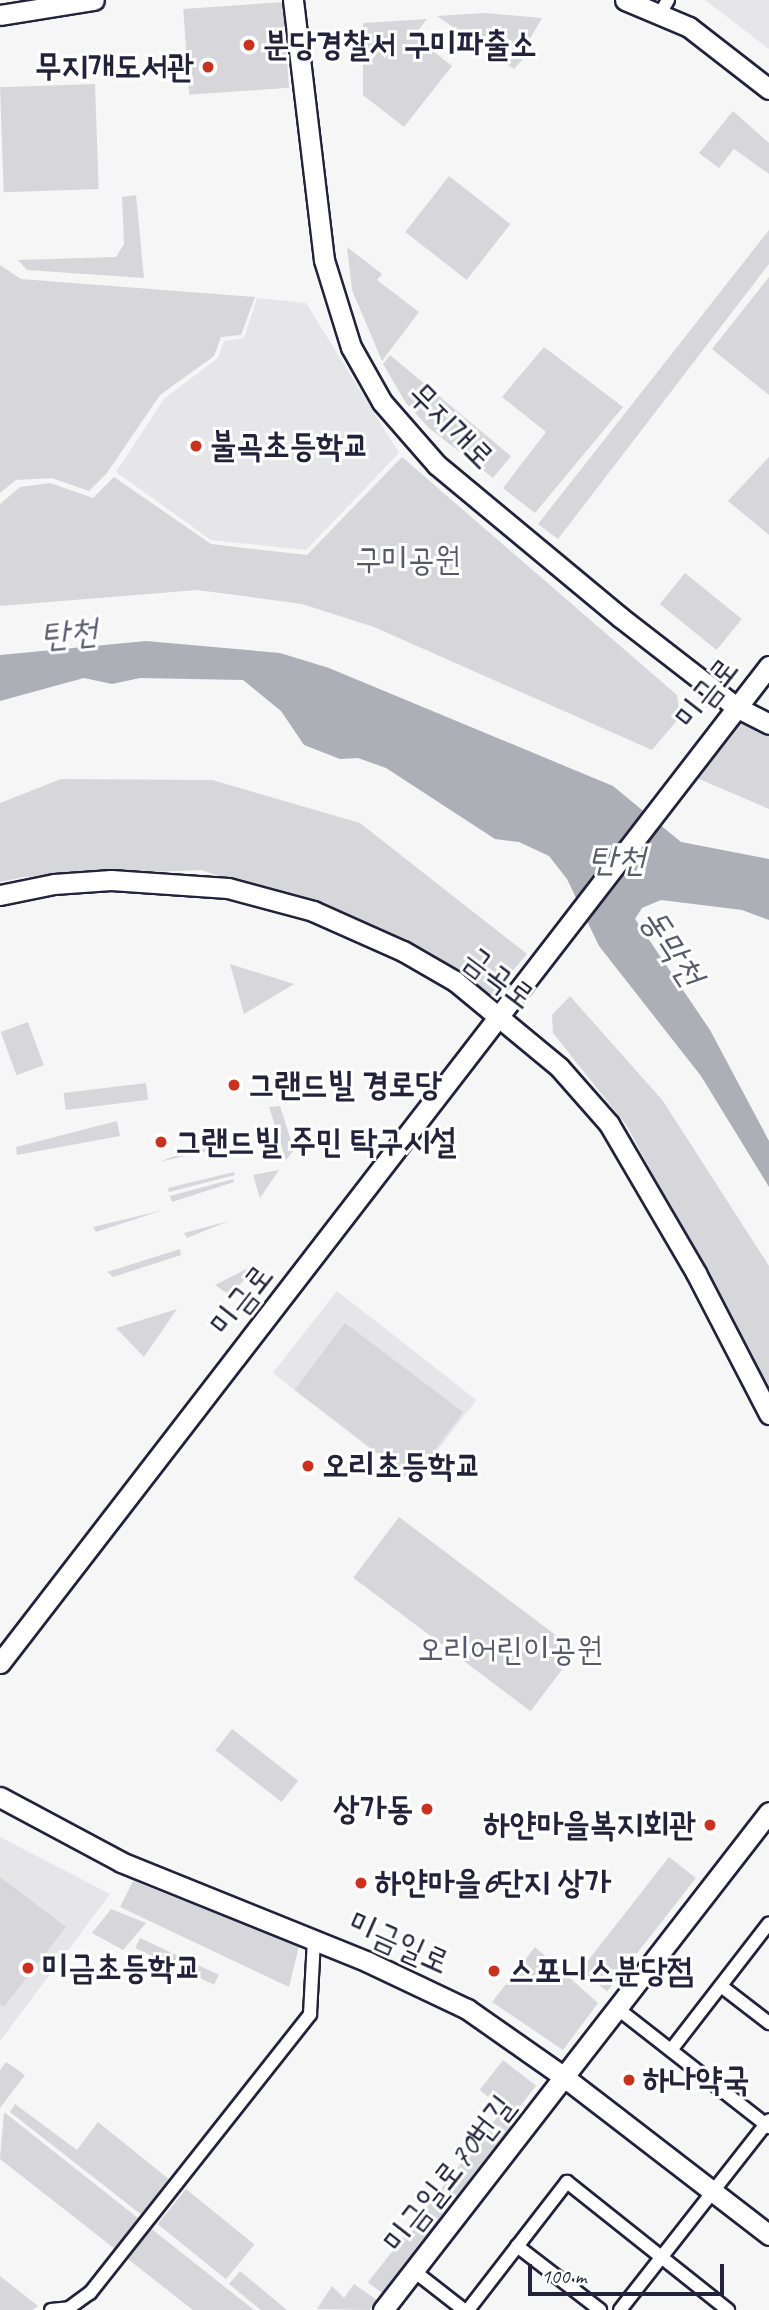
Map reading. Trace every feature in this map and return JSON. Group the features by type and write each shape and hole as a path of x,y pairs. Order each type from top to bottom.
{"street":[{"name":"무지개로","path":"293,0 324,260 337,309 367,378 409,438 437,465 736,707 769,724"},
{"path":"625,0 665,6 769,89"},
{"path":"0,15 82,1"},
{"name":"미금로","path":"0,1663 769,666"},
{"name":"금곡로","path":"0,895 54,884 111,880 228,888 313,911 360,930 455,981 501,1016 559,1067 609,1124 696,1273 769,1414"},
{"name":"미금일로","path":"0,1797 121,1862 314,1941 467,2009 564,2077 769,2235"},
{"name":"미금일로70번길","path":"383,2310 767,1818"},
{"path":"671,2050 769,1923"},
{"path":"51,2310 69,2308 90,2293 310,2014 314,1941"},
{"path":"721,1986 769,2024"},
{"path":"618,2010 768,2124 712,2191 620,2310"},
{"path":"414,2271 466,2310 567,2182 728,2310"},
{"path":"517,2246 600,2310"}],"shaded area":[{"path":"705,0 769,0 769,49"},
{"path":"257,298 306,303 399,453 306,550 211,540 116,472 164,399 218,358 224,341 244,338"},
{"path":"337,1291 476,1400 412,1482 273,1373"},
{"name":"미금초등학교","path":"0,1837 110,1894 0,2041"}],"green space":[{"path":"283,2 289,88 189,95 183,9"},
{"path":"485,13 542,18 527,44 533,48 514,69 437,16"},
{"path":"427,19 414,36 452,66 404,127 363,95 363,23"},
{"path":"95,84 99,189 4,192 0,87"},
{"path":"733,111 769,143 769,174 734,149 719,168 699,153"},
{"path":"449,176 510,224 467,280 405,232"},
{"path":"136,195 144,278 27,270 18,260 116,257 124,244 122,197"},
{"path":"769,230 769,264 558,539 538,524"},
{"path":"347,247 382,274 377,280 419,312 382,361 352,290"},
{"path":"0,265 21,279 255,297 241,335 221,337 214,356 160,395 107,473 89,491 52,478 16,480 0,493"},
{"path":"769,277 769,395 712,349"},
{"path":"544,347 623,407 535,513 503,488 546,432 502,397"},
{"path":"390,355 511,456 493,478 429,428 406,403 383,364"},
{"name":"구미공원","path":"402,457 677,695 680,717 652,750 374,627 302,604 197,590 0,606 0,504 20,487 50,483 93,498 114,477 211,544 307,555"},
{"path":"769,457 769,535 728,501"},
{"path":"685,573 742,619 717,650 660,604"},
{"path":"738,716 769,732 769,809 692,776"},
{"path":"61,779 212,780 360,823 527,954 485,1004 330,918 202,870 24,877 0,882 0,803"},
{"path":"230,964 294,984 244,1014"},
{"path":"570,996 663,1101 769,1266 769,1391 627,1126 553,1033 552,1015"},
{"path":"28,1022 44,1065 16,1075 1,1032"},
{"path":"146,1083 148,1100 66,1110 64,1093"},
{"path":"280,1106 294,1150 286,1160 269,1107"},
{"path":"117,1121 120,1136 17,1155 16,1147"},
{"path":"221,1138 224,1147 159,1162"},
{"path":"279,1170 260,1198 253,1175"},
{"path":"234,1172 235,1175 169,1192 168,1188"},
{"path":"233,1179 234,1182 172,1202 170,1196"},
{"path":"163,1210 96,1232 93,1227"},
{"path":"229,1221 187,1238 184,1233"},
{"path":"180,1249 181,1255 113,1277 107,1272"},
{"path":"256,1264 231,1296 215,1285"},
{"path":"177,1309 144,1357 116,1328"},
{"path":"345,1323 463,1412 413,1479 294,1390"},
{"name":"오리어린이공원","path":"399,1517 576,1651 531,1711 353,1578"},
{"path":"232,1729 298,1781 282,1802 215,1750"},
{"path":"669,1857 696,1878 607,1991 580,1970"},
{"path":"0,1877 66,1927 4,2007 0,2004"},
{"path":"133,1881 299,1946 289,1987 120,1907"},
{"path":"111,1909 146,1923 123,1950 92,1933"},
{"path":"140,1938 219,1975 214,1985 135,1948"},
{"path":"535,1947 598,2003 563,2050 492,2002"},
{"path":"503,2060 536,2086 513,2116 480,2090"},
{"path":"6,2062 25,2075 0,2108 0,2070"},
{"path":"15,2104 77,2150 98,2122 170,2180 143,2216 10,2112"},
{"path":"4,2112 254,2310 193,2310 0,2159"},
{"path":"501,2112 515,2123 382,2293 368,2282"},
{"path":"186,2189 254,2244 226,2279 158,2224"},
{"path":"240,2271 287,2310 261,2310 229,2284"},
{"path":"0,2276 38,2306 32,2310 0,2310"},
{"path":"354,2284 377,2300 370,2310 317,2309 332,2286 344,2298"}],"water":[{"name":"탄천","path":"146,641 280,653 329,668 613,786 681,842 769,859 769,920 742,910 661,900 642,908 635,919 710,1030 769,1141 769,1187 701,1076 599,946 567,879 549,856 519,842 495,839 386,768 358,758 340,759 304,745 281,711 243,680 140,678 112,684 84,678 0,701 0,655"}],"place":[{"name":"분당경찰서 구미파출소","path":"249,45"},
{"name":"무지개도서관","path":"208,67"},
{"name":"불곡초등학교","path":"196,446"},
{"name":"그랜드빌 경로당","path":"234,1085"},
{"name":"그랜드빌 주민 탁구시설","path":"161,1142"},
{"name":"오리초등학교","path":"308,1466"},
{"name":"상가동","path":"427,1809"},
{"name":"하얀마을복지회관","path":"710,1825"},
{"name":"하얀마을6단지 상가","path":"361,1883"},
{"name":"미금초등학교","path":"28,1968"},
{"name":"스포니스분당점","path":"494,1971"},
{"name":"하나약국","path":"629,2080"}],"water label":[{"name":"동막천","path":"672,947"}]}
